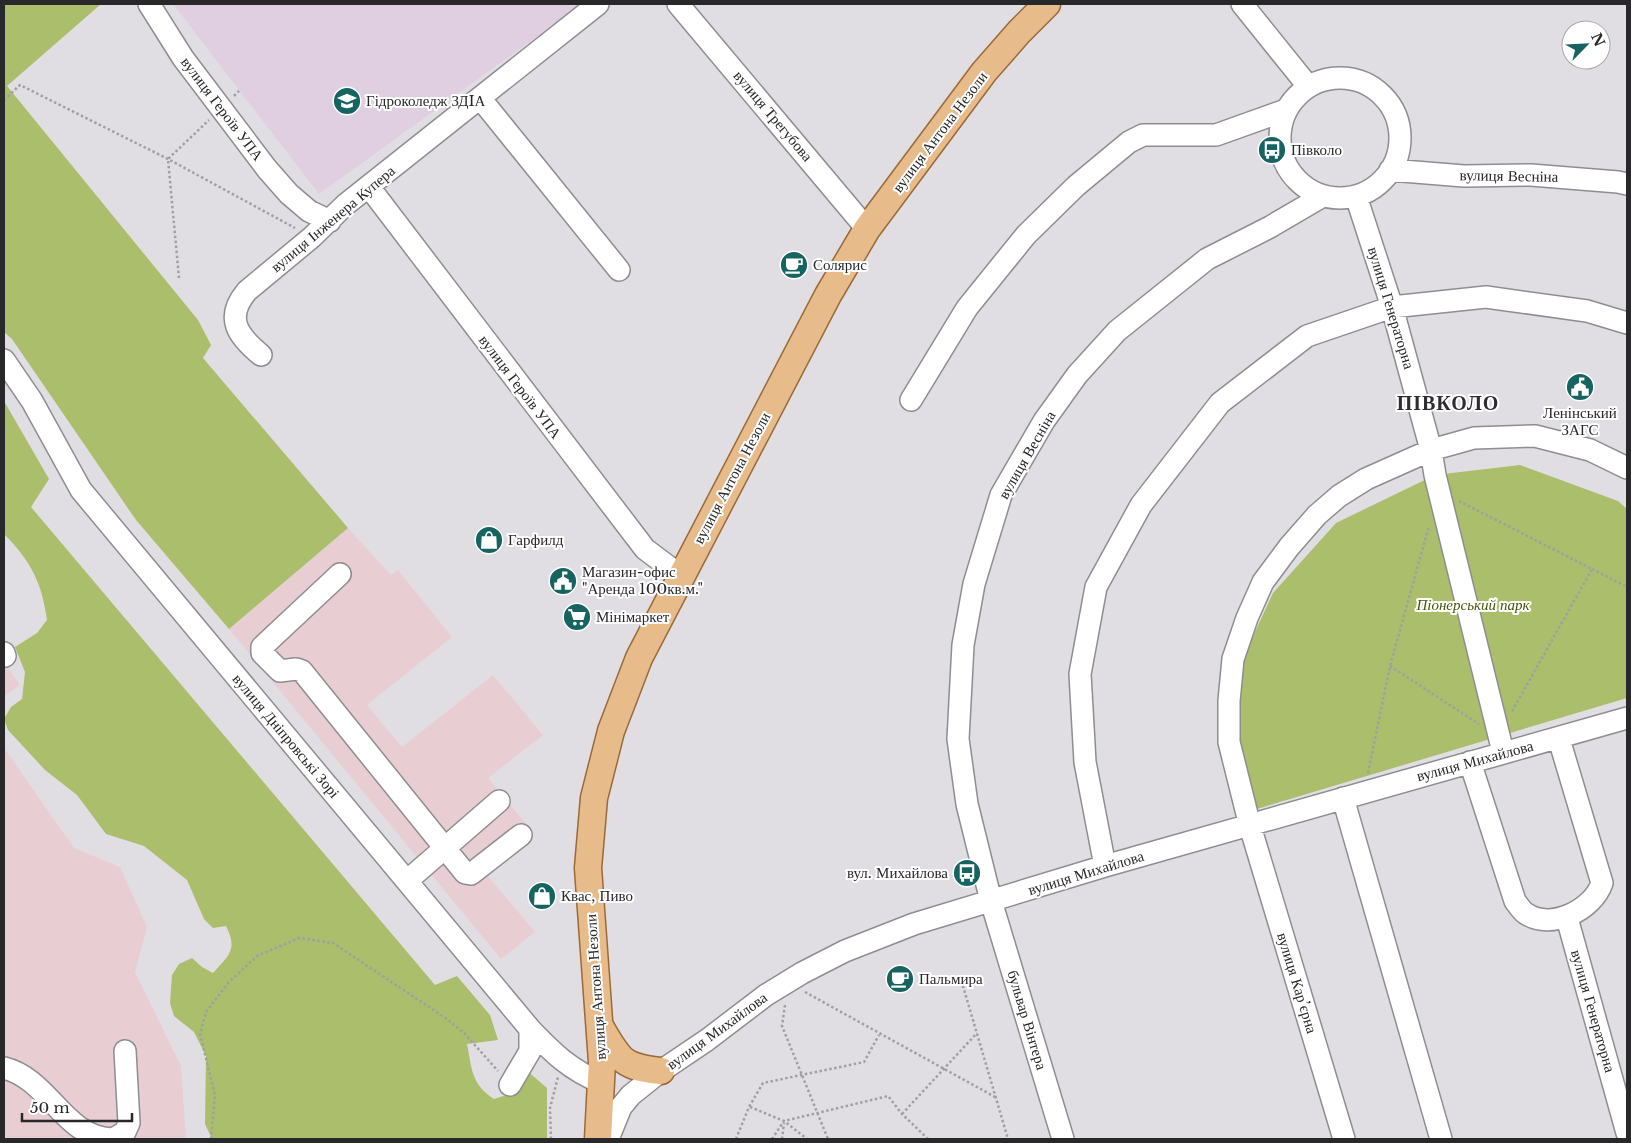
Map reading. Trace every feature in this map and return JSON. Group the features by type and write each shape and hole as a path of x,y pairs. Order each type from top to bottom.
{"main road":[{"name":"вулиця Антона Незоли","path":"598,1139 602,1083 601,1028 588,868 594,798 611,731 639,658 828,295 867,229 984,72 1019,32 1048,4"},
{"path":"601,1028 624,1062 640,1068 661,1071"}],"street":[{"name":"вулиця Героїв УПА","path":"149,4 183,58 220,110 289,194 309,211 330,221"},
{"name":"вулиця Інженера Купера","path":"261,355 243,341 235,324 238,301 247,291 312,237 345,205 598,4"},
{"name":"вулиця Трегубова","path":"678,4 867,229"},
{"path":"1242,4 1308,86"},
{"path":"1345,77 1364,82 1380,92 1392,107 1399,125 1400,145 1386,178 1372,189 1356,196 1340,198 1323,196 1307,189 1294,177 1284,162 1280,145 1280,127 1286,110 1295,96 1308,86 1326,78 1345,77"},
{"path":"480,98 619,270"},
{"path":"910,400 966,308 1026,235 1076,186 1128,142 1143,135 1216,135 1286,110"},
{"name":"вулиця Весніна","path":"1390,170 1464,176 1531,175 1627,184"},
{"name":"вулиця Героїв УПА","path":"369,187 645,549 681,576"},
{"name":"вулиця Весніна","path":"991,901 967,804 958,739 962,645 974,584 1002,495 1044,421 1077,375 1117,331 1207,259 1270,227 1323,196"},
{"name":"вулиця Генераторна","path":"1356,196 1392,307 1431,450 1435,475 1500,745"},
{"path":"1105,866 1085,762 1080,674 1096,586 1142,505 1220,403 1307,336 1392,307 1486,297 1587,312 1627,323"},
{"name":"вулиця Дніпровські Зорі","path":"4,360 32,401 81,490 408,880 530,1029 562,1061 580,1074 602,1083"},
{"name":"вулиця Кар’єрна","path":"1344,1139 1250,826 1229,742 1229,701 1233,659 1247,618 1264,582 1289,547 1318,515 1339,496 1366,479 1431,450 1474,438 1535,436 1590,450 1627,468"},
{"path":"340,574 262,647 262,652 280,671 296,669 302,671 465,874 471,874 522,835"},
{"name":"вулиця Михайлова","path":"608,1139 620,1107 631,1095 661,1071 707,1040 766,995 845,951 914,924 1105,866 1470,762 1500,745 1559,739 1627,718"},
{"path":"1470,762 1515,901 1525,913 1540,918 1567,918 1598,894 1602,883 1559,739"},
{"path":"1343,798 1442,1139"},
{"path":"408,880 499,801"},
{"name":"бульвар Вінтера","path":"991,901 1063,1139"},
{"name":"вулиця Генераторна","path":"1567,918 1627,1133"},
{"path":"510,1085 530,1051 530,1029"},
{"path":"4,1068 37,1084 64,1116 104,1139 125,1132 129,1123 125,1051"}],"path":[{"path":"4,100 20,85 168,159 312,237"},
{"path":"168,159 239,91"},
{"path":"168,159 179,278"},
{"path":"1592,569 1627,587"},
{"path":"1390,666 1500,745"},
{"path":"211,1139 215,1095 200,1034 206,1012 228,983 257,956 299,938 333,943 447,1019 482,1051 510,1085"},
{"path":"960,976 1008,1139"},
{"path":"798,988 879,1035 995,1097"},
{"path":"786,998 782,1026 828,1139"},
{"path":"902,1114 946,1070 978,1033"},
{"path":"736,1139 749,1107 763,1083 864,1062 879,1035"},
{"path":"551,1139 550,1108 562,1061"},
{"path":"772,1139 784,1121 888,1096 902,1114 928,1139"},
{"path":"749,1107 784,1121 807,1139"},
{"path":"782,1139 784,1121"}],"shaded area":[{"name":"Гідроколедж ЗДIА","path":"173,4 582,4 319,194"},
{"path":"348,528 391,575 398,570 452,637 367,705 402,747 493,675 543,735 488,778 532,831 483,870 535,932 501,959 229,629"},
{"path":"4,662 20,685 4,696"},
{"path":"4,748 74,848 120,867 147,927 135,972 181,1066 186,1139 4,1139"}],"green space":[{"path":"4,4 101,4 7,86 198,320 211,345 203,358 348,528 229,629 136,520 12,339 4,332"},
{"path":"4,401 49,479 31,507 435,985 457,976 490,1015 498,1040 467,1044 477,1082 494,1099 510,1094 518,1063 547,1088 547,1139 212,1139 205,1124 206,1056 194,1032 174,1016 170,1003 172,975 179,964 192,958 202,967 213,973 230,952 230,934 226,926 213,928 204,919 187,880 144,846 106,834 77,795 45,770 8,730 4,719 11,707 22,699 25,672 15,647 37,633 47,620 42,595 34,573 4,534"},
{"name":"Піонерський парк","path":"1520,465 1618,501 1627,509 1627,698 1250,811 1235,746 1241,662 1273,593 1336,523 1435,475"}],"place":[{"name":"Гідроколедж ЗДIА","path":"347,101"},
{"name":"Півколо","path":"1272,150"},
{"name":"Солярис","path":"794,265"},
{"name":"Ленінський ЗАГС","path":"1580,387"},
{"name":"Гарфилд","path":"489,540"},
{"name":"Магазин-офис \"Аренда 100кв.м.\"","path":"563,581"},
{"name":"Мінімаркет","path":"577,617"},
{"name":"вул. Михайлова","path":"967,873"},
{"name":"Квас, Пиво","path":"542,896"},
{"name":"Пальмира","path":"900,979"}],"district":[{"name":"ПІВКОЛО","path":"1448,403"}]}
